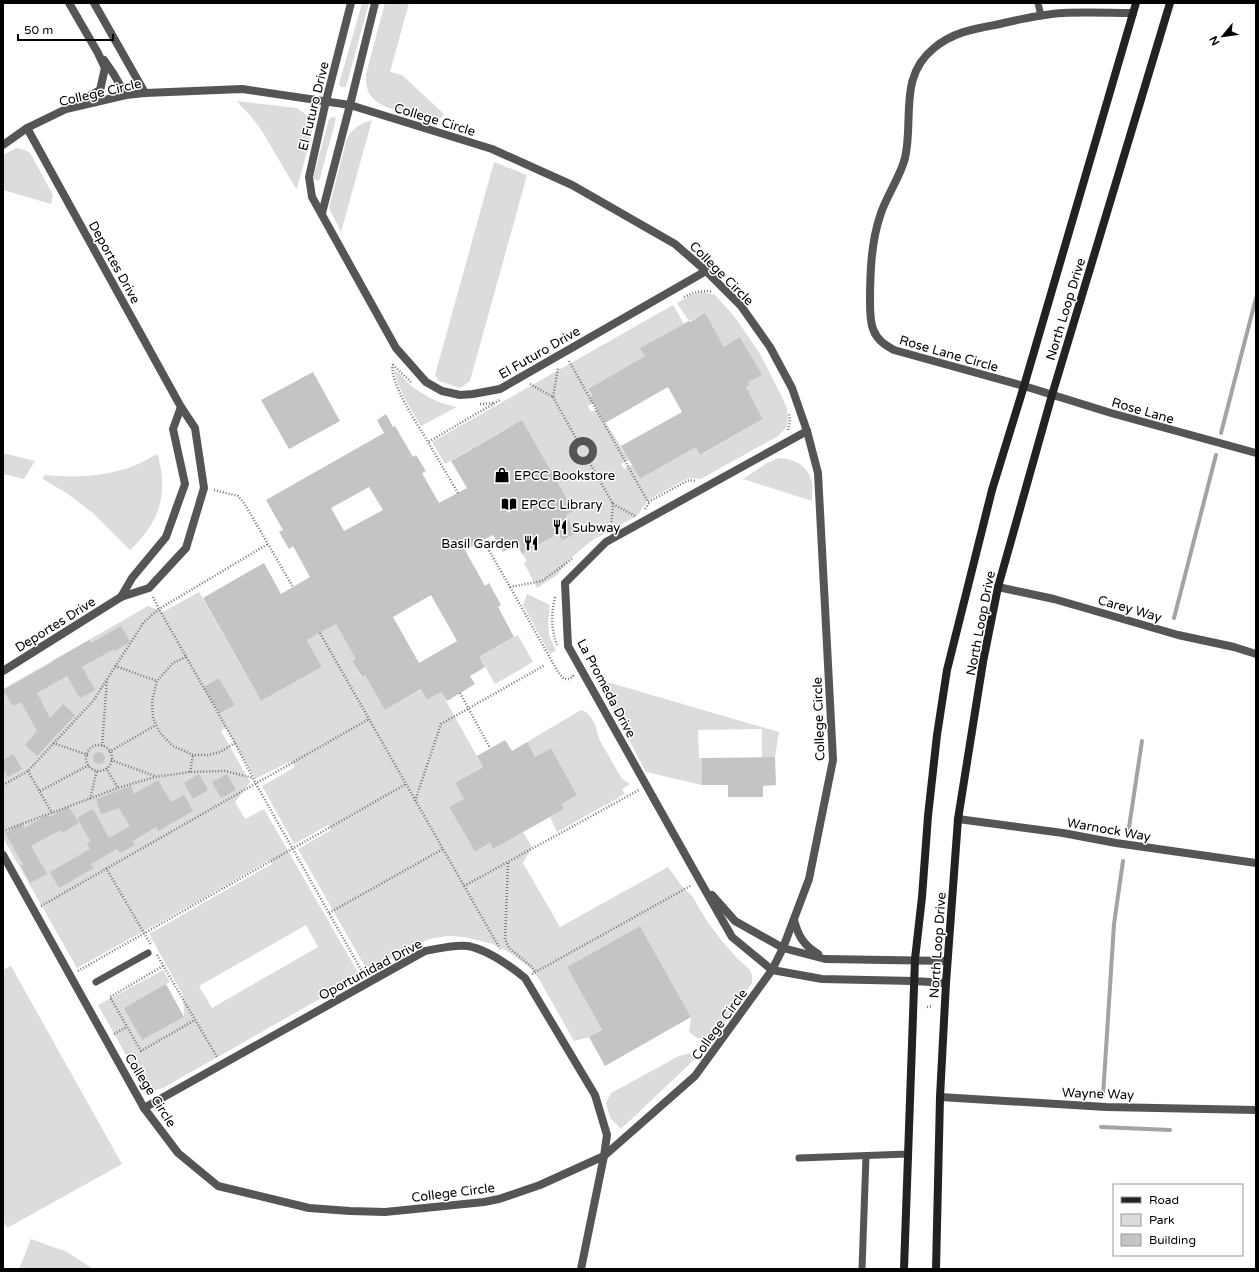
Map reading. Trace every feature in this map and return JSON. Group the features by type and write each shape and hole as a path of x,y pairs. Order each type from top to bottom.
{"main road":[{"name":"North Loop Drive","path":"904,1269 915,959 922,897 928,816 937,735 947,670 992,490 1136,3"},
{"name":"North Loop Drive","path":"936,1269 940,1097 946,983 958,819 983,662 998,587 1052,395 1170,3"}],"street":[{"path":"66,109 100,90 105,68 69,3"},
{"path":"94,3 144,93"},
{"name":"El Futuro Drive","path":"351,3 326,101 309,177 312,197 396,348 426,382 442,391 460,395 473,394 500,388 706,271"},
{"path":"322,213 375,3"},
{"name":"Rose Lane Circle","path":"1024,386 894,350 884,345 872,328 870,315 870,291 874,238 886,200 899,176 905,159 908,138 909,90 921,61 932,49 957,34 969,30 1062,13 1133,13"},
{"path":"98,53 113,73 126,95"},
{"name":"College Circle","path":"3,145 27,128 66,109 126,95 242,89 326,101 350,105 492,149 572,185 675,244 706,271 741,306 770,347 792,388 807,431 818,473 833,760 809,879 783,948 772,970 695,1076 604,1156 540,1185 499,1199 385,1212 309,1208 218,1186 178,1153 144,1108 3,855"},
{"name":"Deportes Drive","path":"3,671 121,597 149,588 186,548 204,488 195,428 181,407 27,128"},
{"name":"Rose Lane","path":"1024,386 1111,413 1256,453"},
{"name":"Deportes Drive","path":"121,597 132,578 166,537 185,484 173,429 181,407"},
{"name":"La Promeda Drive","path":"700,881 568,646 566,583 606,542 807,431"},
{"path":"578,442 587,442 592,447 593,454 588,460 582,461 574,456 573,449 578,442"},
{"name":"Carey Way","path":"998,587 1054,599 1178,635 1234,647 1256,654"},
{"name":"Warnock Way","path":"958,819 1063,833 1116,843 1256,863"},
{"path":"700,881 735,921 783,948 825,959 915,959 948,961"},
{"path":"700,881 732,937 772,970 822,979 946,983"},
{"path":"794,920 801,938 809,949 825,959"},
{"name":"Oportunidad Drive","path":"144,1108 425,951 455,946 468,946 489,954 511,967 524,978 595,1095 606,1135 604,1156 581,1269"},
{"name":"Wayne Way","path":"940,1097 1106,1106 1256,1110"}],"lane":[{"path":"1038,3 1041,16"},
{"path":"96,982 152,951"},
{"path":"799,1158 908,1154"},
{"path":"862,1269 866,1156"}],"path":[{"path":"678,300 691,293 702,290 716,293"},
{"path":"552,370 575,357"},
{"path":"569,361 648,502"},
{"path":"412,383 393,365 391,369 397,387 458,493"},
{"path":"553,397 558,367"},
{"path":"524,387 535,380"},
{"path":"530,384 553,397 578,442"},
{"path":"428,442 501,399"},
{"path":"475,404 494,403"},
{"path":"784,434 789,429 789,407"},
{"path":"588,460 613,504 638,517 631,521"},
{"path":"642,513 649,503 648,502 689,480 701,481"},
{"path":"204,488 238,496 244,503 293,587"},
{"path":"610,533 613,504"},
{"path":"483,540 558,672 564,679 570,679 573,676 570,671"},
{"path":"3,785 28,771 93,701 144,622 159,609 268,544"},
{"path":"510,587 542,581 576,556"},
{"path":"568,567 571,561"},
{"path":"149,588 159,609 235,743 252,778 368,982"},
{"path":"556,591 552,612 552,626 558,647"},
{"path":"320,633 511,967"},
{"path":"186,657 173,663 157,681 152,701 153,718 160,733 172,746 193,755 208,755 220,752 235,743"},
{"path":"416,801 441,724 545,664"},
{"path":"116,666 157,681"},
{"path":"102,746 107,679"},
{"path":"460,693 490,748"},
{"path":"34,910 369,719"},
{"path":"110,752 156,725"},
{"path":"53,743 88,755"},
{"path":"98,745 102,746 107,748 112,756 111,766 101,772 91,769 86,760 89,750 98,745"},
{"path":"190,772 193,755"},
{"path":"111,760 155,776"},
{"path":"40,791 89,765"},
{"path":"106,768 118,788"},
{"path":"90,799 97,770"},
{"path":"28,771 52,813"},
{"path":"3,831 118,788 155,776 190,772 225,771 252,778"},
{"path":"70,975 406,784"},
{"path":"464,886 646,786"},
{"path":"329,913 443,849"},
{"path":"508,862 505,939 509,948 532,967 535,972"},
{"path":"106,868 144,933 152,951 163,966 221,1065"},
{"path":"524,978 700,881"},
{"path":"163,966 110,996 127,1027 141,1050 195,1020"},
{"path":"927,1007 933,1006"},
{"path":"106,1039 127,1027"}],"green space":[{"path":"362,3 369,3 346,87 341,87 339,84"},
{"path":"385,3 409,3 390,72 402,75 444,114 438,122 382,105 372,97 368,91 366,74"},
{"path":"237,101 296,108 306,115 311,125 312,133 296,189 262,131"},
{"path":"330,118 336,118 335,123 319,181 313,179 328,122"},
{"path":"372,120 341,232 329,208 346,141 350,133 356,128 363,123"},
{"path":"16,148 30,153 53,195 51,204 3,190 3,155"},
{"path":"494,162 527,175 470,381 460,388 439,381 435,375"},
{"path":"701,292 715,295 734,316 759,352 787,408 788,422 786,428 778,436 701,479 688,478 646,501 637,516 591,541 570,559 557,575 537,588 524,563 527,561 522,554 558,534 562,541 576,533 566,515 574,511 522,420 445,464 432,442 673,305 684,324 641,348 645,356 588,389 593,396 593,403 588,406 591,412 597,409 629,460 621,464 624,469 632,465 640,479 696,447 701,455 763,419 746,387 750,385 748,382 761,374 741,338 724,347 705,314 689,321 677,303 689,296"},
{"path":"395,370 409,384 420,392 437,401 457,407 421,426 402,393 396,378"},
{"path":"3,453 35,461 24,479 3,474"},
{"path":"158,454 162,472 161,500 155,518 150,527 130,550 93,513 68,494 43,479 44,475 91,476 113,472 136,465"},
{"path":"779,458 790,460 804,467 812,482 812,501 743,479 767,463"},
{"path":"199,592 261,701 322,667 307,640 336,624 358,658 352,661 361,677 367,674 385,710 431,684 424,694 427,700 441,692 483,767 455,783 464,799 449,807 475,852 490,843 493,849 523,832 532,847 523,863 560,927 668,867 681,885 692,896 707,921 722,941 749,969 752,975 752,983 716,1035 706,1039 697,1038 689,1032 691,1017 640,926 567,967 602,1030 589,1037 574,1041 539,979 529,967 509,952 493,944 464,937 448,936 429,939 368,972 298,849 331,830 328,825 294,844 262,786 295,767 291,761 255,779 226,728 221,731 250,782 235,802 245,819 264,809 360,976 163,1088 152,1091 141,1082 98,1005 163,970 170,982 125,1008 142,1040 184,1017 183,995 149,934 272,864 269,860 77,968 3,838 3,689 148,606 163,612","holes":["219,678 235,705 218,714 203,687","306,925 318,947 212,1008 199,986"]},
{"path":"527,594 550,605 548,622 549,635 556,651 550,654 523,605"},
{"path":"518,635 533,662 495,684 482,661 472,667 469,663"},
{"path":"597,679 779,732 775,757 762,757 762,729 698,730 699,758 702,758 702,785 646,772"},
{"path":"581,710 590,716 595,724 599,739 622,779 630,784 622,789 625,794 557,832 550,817 564,809 562,804 577,795 551,748 535,757 527,742"},
{"path":"11,966 122,1164 7,1228 3,1221 3,970"},
{"path":"690,1053 695,1059 621,1129 610,1118 606,1103 611,1093 679,1056"},
{"path":"31,1239 67,1252 93,1269 19,1269"}],"building":[{"path":"705,313 724,347 740,337 762,375 748,382 750,385 746,387 763,419 700,455 696,447 640,479 621,446 682,412 668,387 605,423 590,398 593,396 588,389 645,356 640,348"},
{"path":"313,372 340,421 289,449 261,400"},
{"path":"386,414 393,427 395,426 413,457 416,455 426,471 422,473 439,503 467,488 451,461 522,420 574,511 566,515 576,533 562,541 558,534 522,554 517,544 503,552 493,535 465,550 485,586 489,583 501,605 498,607 514,637 479,657 485,667 470,676 475,684 447,701 441,692 427,700 421,689 385,710 365,675 362,677 352,661 356,659 336,624 307,640 322,667 261,701 203,598 264,563 281,594 310,577 293,546 289,549 279,532 283,530 266,500 384,433 377,420","holes":["369,487 383,510 344,531 331,508","431,595 457,641 419,663 393,617"]},
{"path":"121,626 130,642 82,667 95,690 80,698 67,676 37,693 50,718 63,704 75,715 37,756 25,745 37,731 21,702 13,706 3,690 89,640 91,643"},
{"path":"219,678 235,705 219,714 203,687"},
{"path":"505,740 512,751 527,742 535,757 551,748 577,795 562,804 564,809 493,849 490,843 475,852 449,807 464,799 455,783 483,767 477,756"},
{"path":"97,752 101,752 105,758 101,764 97,764 93,760 93,756"},
{"path":"13,754 22,769 8,777 3,769 3,760"},
{"path":"775,757 776,785 763,786 763,797 728,797 728,785 702,785 702,758"},
{"path":"199,774 208,790 193,799 184,783"},
{"path":"227,774 236,790 221,798 212,782"},
{"path":"158,780 171,802 184,795 193,811 158,831 156,827 133,841 135,845 120,853 117,849 91,864 94,868 59,888 50,872 90,849 87,844 91,842 77,818 93,809 109,838 130,826 119,808 101,814 96,799 131,786 134,794"},
{"path":"68,806 79,823 62,833 60,830 31,846 47,874 30,883 21,866 23,864 5,833 22,823 24,828 47,815 49,817"},
{"path":"640,926 691,1017 605,1066 589,1037 602,1030 567,967"},
{"path":"166,984 184,1017 142,1040 124,1008"}],"waterway":[{"path":"1221,433 1256,298"},
{"path":"1174,618 1216,455"},
{"path":"1128,834 1142,741"},
{"path":"1103,1096 1114,924 1123,861"},
{"path":"1101,1127 1170,1130"}],"place":[{"name":"EPCC Bookstore","path":"502,475"},
{"name":"EPCC Library","path":"509,504"},
{"name":"Subway","path":"560,527"},
{"name":"Basil Garden","path":"531,543"}]}
